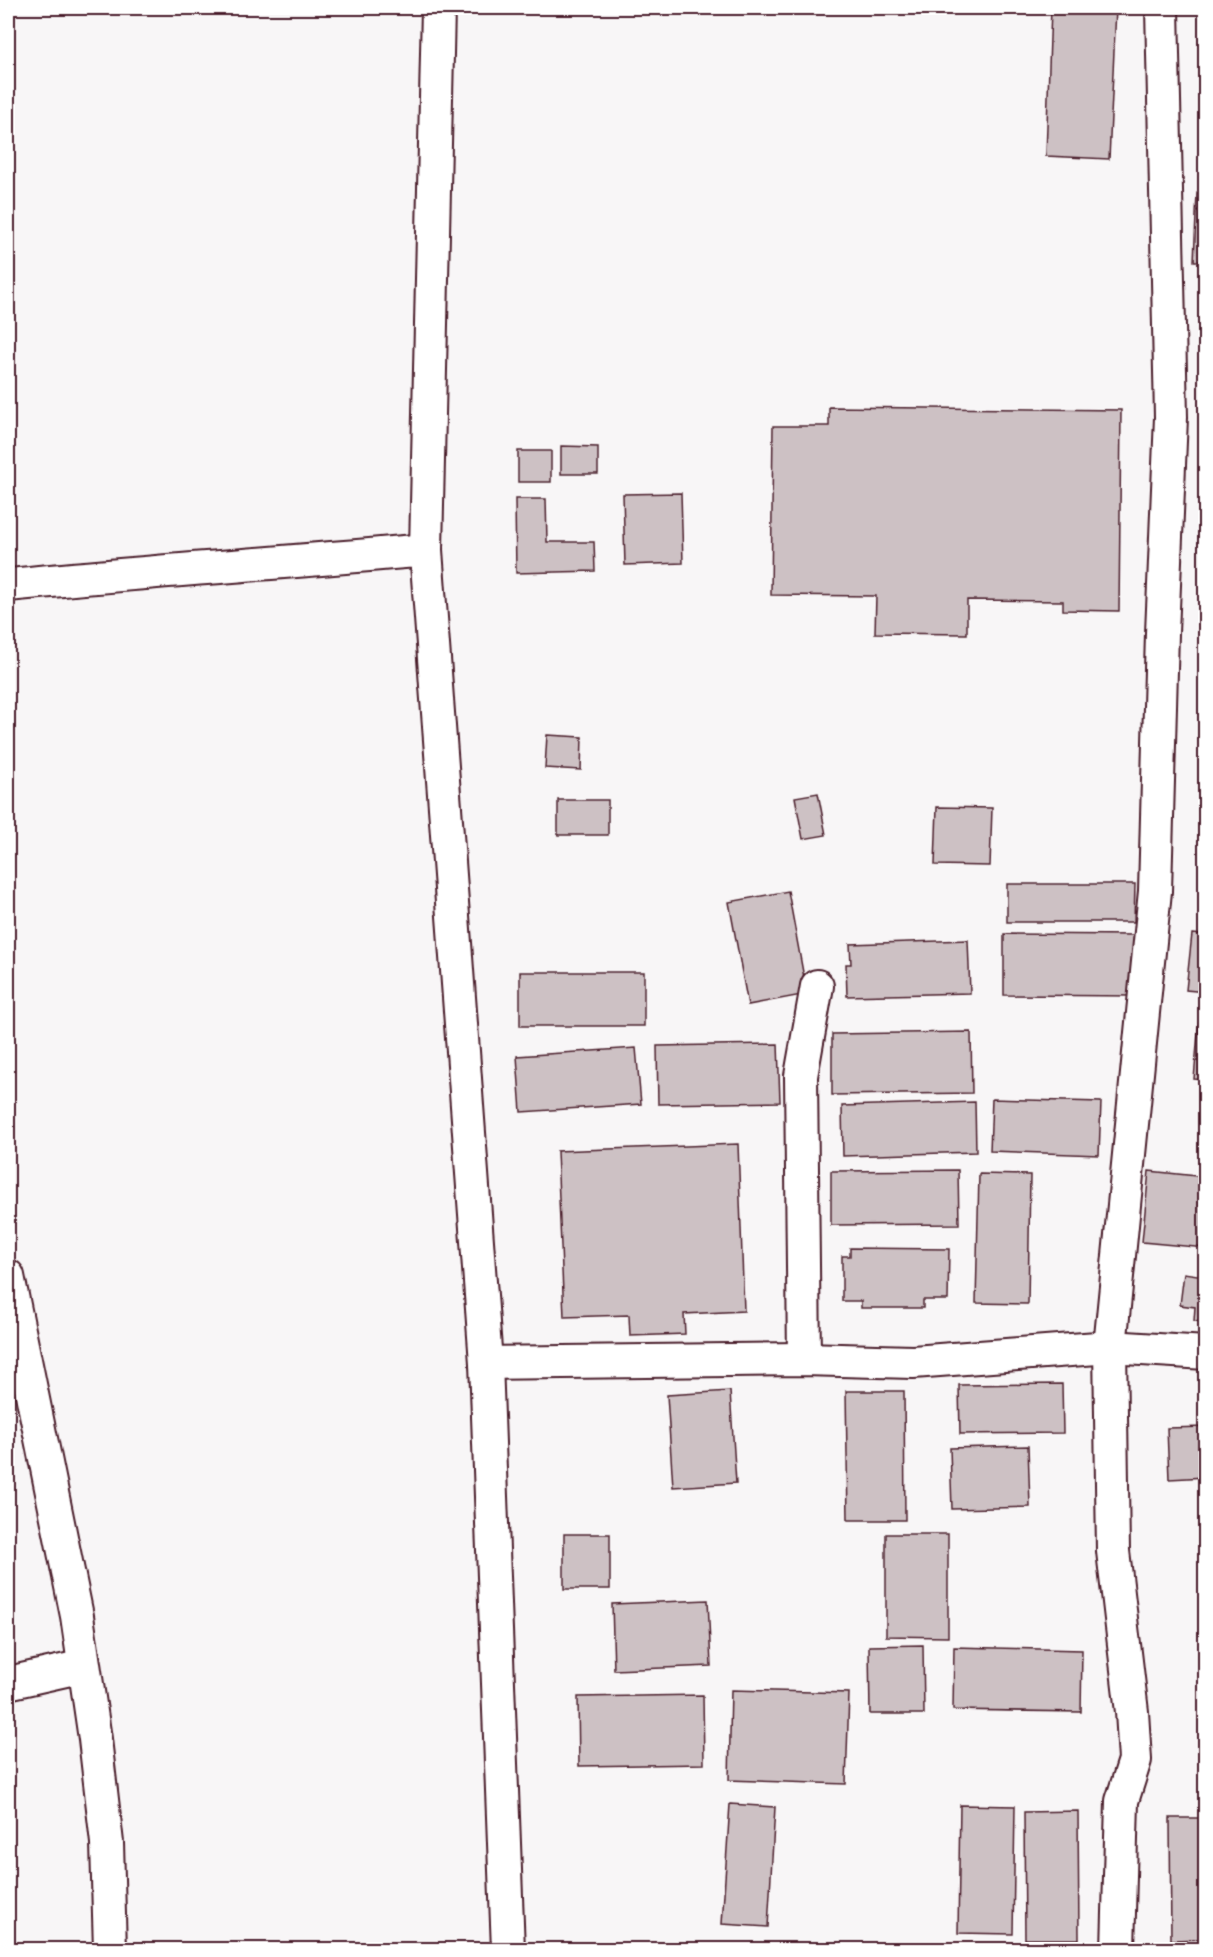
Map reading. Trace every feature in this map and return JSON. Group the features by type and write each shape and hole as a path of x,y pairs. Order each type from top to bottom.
{"street":[{"path":"438,8 426,550 486,1363 508,1950"},
{"path":"1118,1950 1122,1801 1135,1760 1132,1712 1113,1551 1110,1347 1155,891 1171,417 1162,8"},
{"path":"8,585 426,550"},
{"path":"804,1359 801,1076 817,986"},
{"path":"8,1276 77,1616 107,1842 110,1950"},
{"path":"486,1363 804,1359 913,1362 1110,1347 1206,1353"},
{"path":"8,1683 84,1666"}],"building":[{"path":"1051,8 1116,8 1109,159 1046,156"},
{"path":"1197,193 1206,193 1206,261 1194,261"},
{"path":"829,407 1121,410 1119,611 1063,610 1063,601 967,600 967,634 875,633 876,596 771,595 773,426 829,426"},
{"path":"561,446 598,447 598,474 561,474"},
{"path":"518,451 551,451 551,482 518,482"},
{"path":"681,493 683,563 625,565 623,494"},
{"path":"515,499 546,499 547,542 594,542 595,571 516,573"},
{"path":"547,735 582,737 581,770 545,768"},
{"path":"818,793 826,835 803,839 795,797"},
{"path":"558,800 608,800 608,835 558,835"},
{"path":"937,807 992,808 990,866 935,865"},
{"path":"1203,835 1206,835 1206,875 1201,875"},
{"path":"1007,884 1135,884 1134,922 1007,922"},
{"path":"788,891 807,994 748,1005 729,902"},
{"path":"1004,934 1135,935 1134,996 1004,995"},
{"path":"1192,934 1206,935 1206,992 1186,990"},
{"path":"968,940 970,993 847,996 846,964 851,964 850,944"},
{"path":"520,972 644,972 644,1026 520,1026"},
{"path":"1199,1022 1206,1023 1206,1080 1194,1079"},
{"path":"971,1032 972,1093 832,1095 832,1034"},
{"path":"778,1044 780,1102 658,1104 657,1046"},
{"path":"636,1048 641,1104 521,1112 517,1056"},
{"path":"992,1099 1101,1102 1099,1155 990,1151"},
{"path":"975,1102 976,1152 843,1156 842,1106"},
{"path":"738,1144 744,1311 684,1314 685,1334 630,1336 629,1315 564,1317 557,1151"},
{"path":"958,1170 959,1224 831,1225 831,1171"},
{"path":"1149,1171 1206,1177 1206,1248 1142,1242"},
{"path":"979,1174 1030,1175 1028,1304 976,1303"},
{"path":"850,1248 949,1249 948,1300 923,1300 923,1308 861,1308 861,1301 842,1301 842,1256 850,1256"},
{"path":"1206,1262 1206,1322 1194,1321 1195,1307 1180,1305 1184,1273 1204,1276"},
{"path":"1062,1384 1063,1433 960,1434 959,1385"},
{"path":"730,1391 736,1483 673,1487 667,1395"},
{"path":"846,1391 904,1391 905,1520 848,1520"},
{"path":"1206,1427 1206,1477 1169,1479 1167,1428"},
{"path":"1028,1446 1030,1507 952,1509 950,1448"},
{"path":"564,1534 610,1534 610,1589 564,1589"},
{"path":"886,1534 948,1534 948,1637 886,1636"},
{"path":"708,1600 711,1666 614,1670 612,1604"},
{"path":"923,1645 924,1714 870,1714 869,1646"},
{"path":"954,1647 1082,1650 1081,1712 953,1710"},
{"path":"731,1690 849,1693 846,1784 729,1780"},
{"path":"703,1695 704,1764 579,1766 578,1697"},
{"path":"730,1804 775,1807 768,1927 722,1924"},
{"path":"960,1805 1015,1806 1013,1934 958,1933"},
{"path":"1078,1811 1079,1939 1025,1939 1024,1812"},
{"path":"1170,1818 1206,1818 1206,1939 1171,1940"}]}
